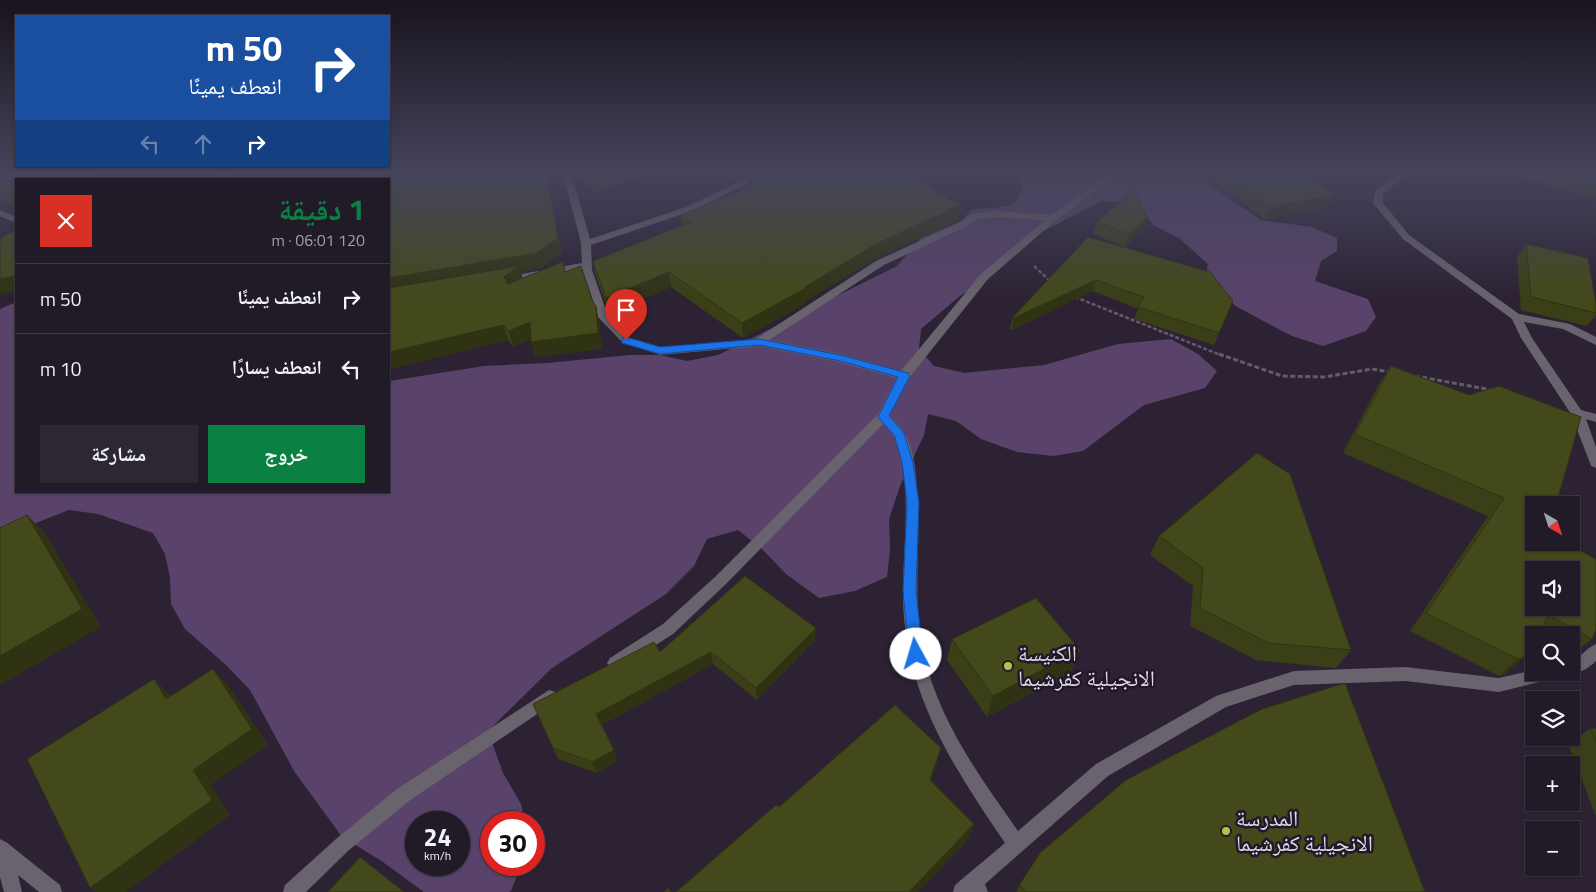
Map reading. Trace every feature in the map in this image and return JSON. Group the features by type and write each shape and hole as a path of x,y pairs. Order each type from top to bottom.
{"street":[{"path":"578,215 586,243 586,265 603,317 626,340 660,351 759,342 840,358 904,376"},
{"path":"586,243 672,215"},
{"path":"759,342 880,263 966,223 975,216 989,215"},
{"path":"1005,215 1053,218"},
{"path":"604,669 668,629 720,581 860,438 883,417 904,376 984,277 1058,215"},
{"path":"1388,215 1406,237 1516,317 1566,326 1596,341"},
{"path":"497,281 586,265"},
{"path":"1516,317 1527,338 1577,413 1596,463"},
{"path":"1577,413 1596,418"},
{"path":"883,417 899,433 908,462 913,503 910,591 916,654 925,687 934,711 970,776 1017,845"},
{"path":"1580,664 1584,663 1596,651"},
{"path":"972,889 1017,845 1102,770 1222,701 1294,678 1405,674 1499,685 1525,679"},
{"path":"292,892 342,845 403,795 545,699 562,690"},
{"path":"2,850 13,892"},
{"path":"2,850 53,892"}],"path":[{"path":"1016,248 1054,285"},
{"path":"1068,294 1218,354 1282,376 1324,377 1372,369 1399,373"},
{"path":"1408,374 1498,391"}],"shaded area":[{"path":"967,215 1075,215 1036,235 921,329 919,349 934,366 964,373 1044,365 1118,344 1171,339 1198,354 1217,371 1205,388 1144,405 1083,451 1053,456 1017,452 981,439 956,421 928,414 924,435 900,486 889,519 890,549 887,577 855,591 819,598 786,574 762,549 738,530 707,539 694,566 666,594 552,668 488,731 503,773 521,804 523,811 480,811 480,876 517,876 511,891 508,892 424,892 380,860 342,837 294,771 250,690 226,665 185,629 171,604 170,578 165,554 153,533 98,514 69,510 0,537 0,309 15,302 15,493 390,493 390,381 484,366 547,363 630,355 660,355 687,361 718,355 897,266 921,238 960,222"},
{"path":"1146,215 1253,215 1261,220 1312,227 1337,238 1337,251 1321,261 1315,281 1368,299 1376,317 1366,331 1323,346 1292,336 1239,308 1218,294 1205,280 1208,264 1179,238 1153,225"}],"building":[{"path":"390,215 554,215 558,238 537,253 390,278"},
{"path":"681,215 939,215 876,244 806,288 742,323 669,272 606,298 593,261 691,222"},
{"path":"1105,215 1147,215 1148,217 1129,234 1097,222"},
{"path":"15,231 15,276 0,279 0,240"},
{"path":"1088,237 1210,272 1233,301 1219,333 1138,307 1144,297 1096,280 1014,318"},
{"path":"1526,244 1588,258 1596,313 1531,297"},
{"path":"563,262 565,272 581,266 596,306 598,333 531,342 530,322 509,331 503,325 390,352 390,288 519,266 504,277 508,284"},
{"path":"1391,366 1469,395 1499,386 1581,417 1559,496 1525,496 1525,551 1580,550 1596,559 1596,630 1592,639 1580,632 1580,626 1569,626 1551,616 1580,616 1580,561 1525,561 1525,616 1548,616 1542,626 1525,626 1525,655 1523,658 1518,659 1426,613 1504,498 1355,434"},
{"path":"1257,453 1290,474 1351,650 1268,643 1200,608 1203,568 1159,536"},
{"path":"27,515 82,609 0,656 0,528"},
{"path":"745,576 816,628 756,688 711,652 596,714 614,750 592,762 553,748 533,704 654,642 660,652"},
{"path":"1036,598 1080,650 993,696 952,639"},
{"path":"213,669 252,729 193,770 212,800 90,888 27,759 154,679 166,699"},
{"name":"المدرسة الانجيلية كفرشيما","path":"1345,683 1425,892 1025,892 1020,884 1040,853 1126,780 1262,709"},
{"path":"895,705 941,748 930,780 974,824 909,892 676,892 776,805 779,807"},
{"path":"1591,728 1596,729 1596,741"},
{"path":"360,857 404,892 328,892"},
{"path":"668,888 671,892 663,892"}],"place":[{"name":"الكنيسة الانجيلية كفرشيما","path":"1008,666"},
{"name":"المدرسة الانجيلية كفرشيما","path":"1226,831"}],"route":[{"path":"626,340 660,351 759,342 840,358 904,376 883,417 899,433 908,462 913,503 910,591 916,654"}]}
